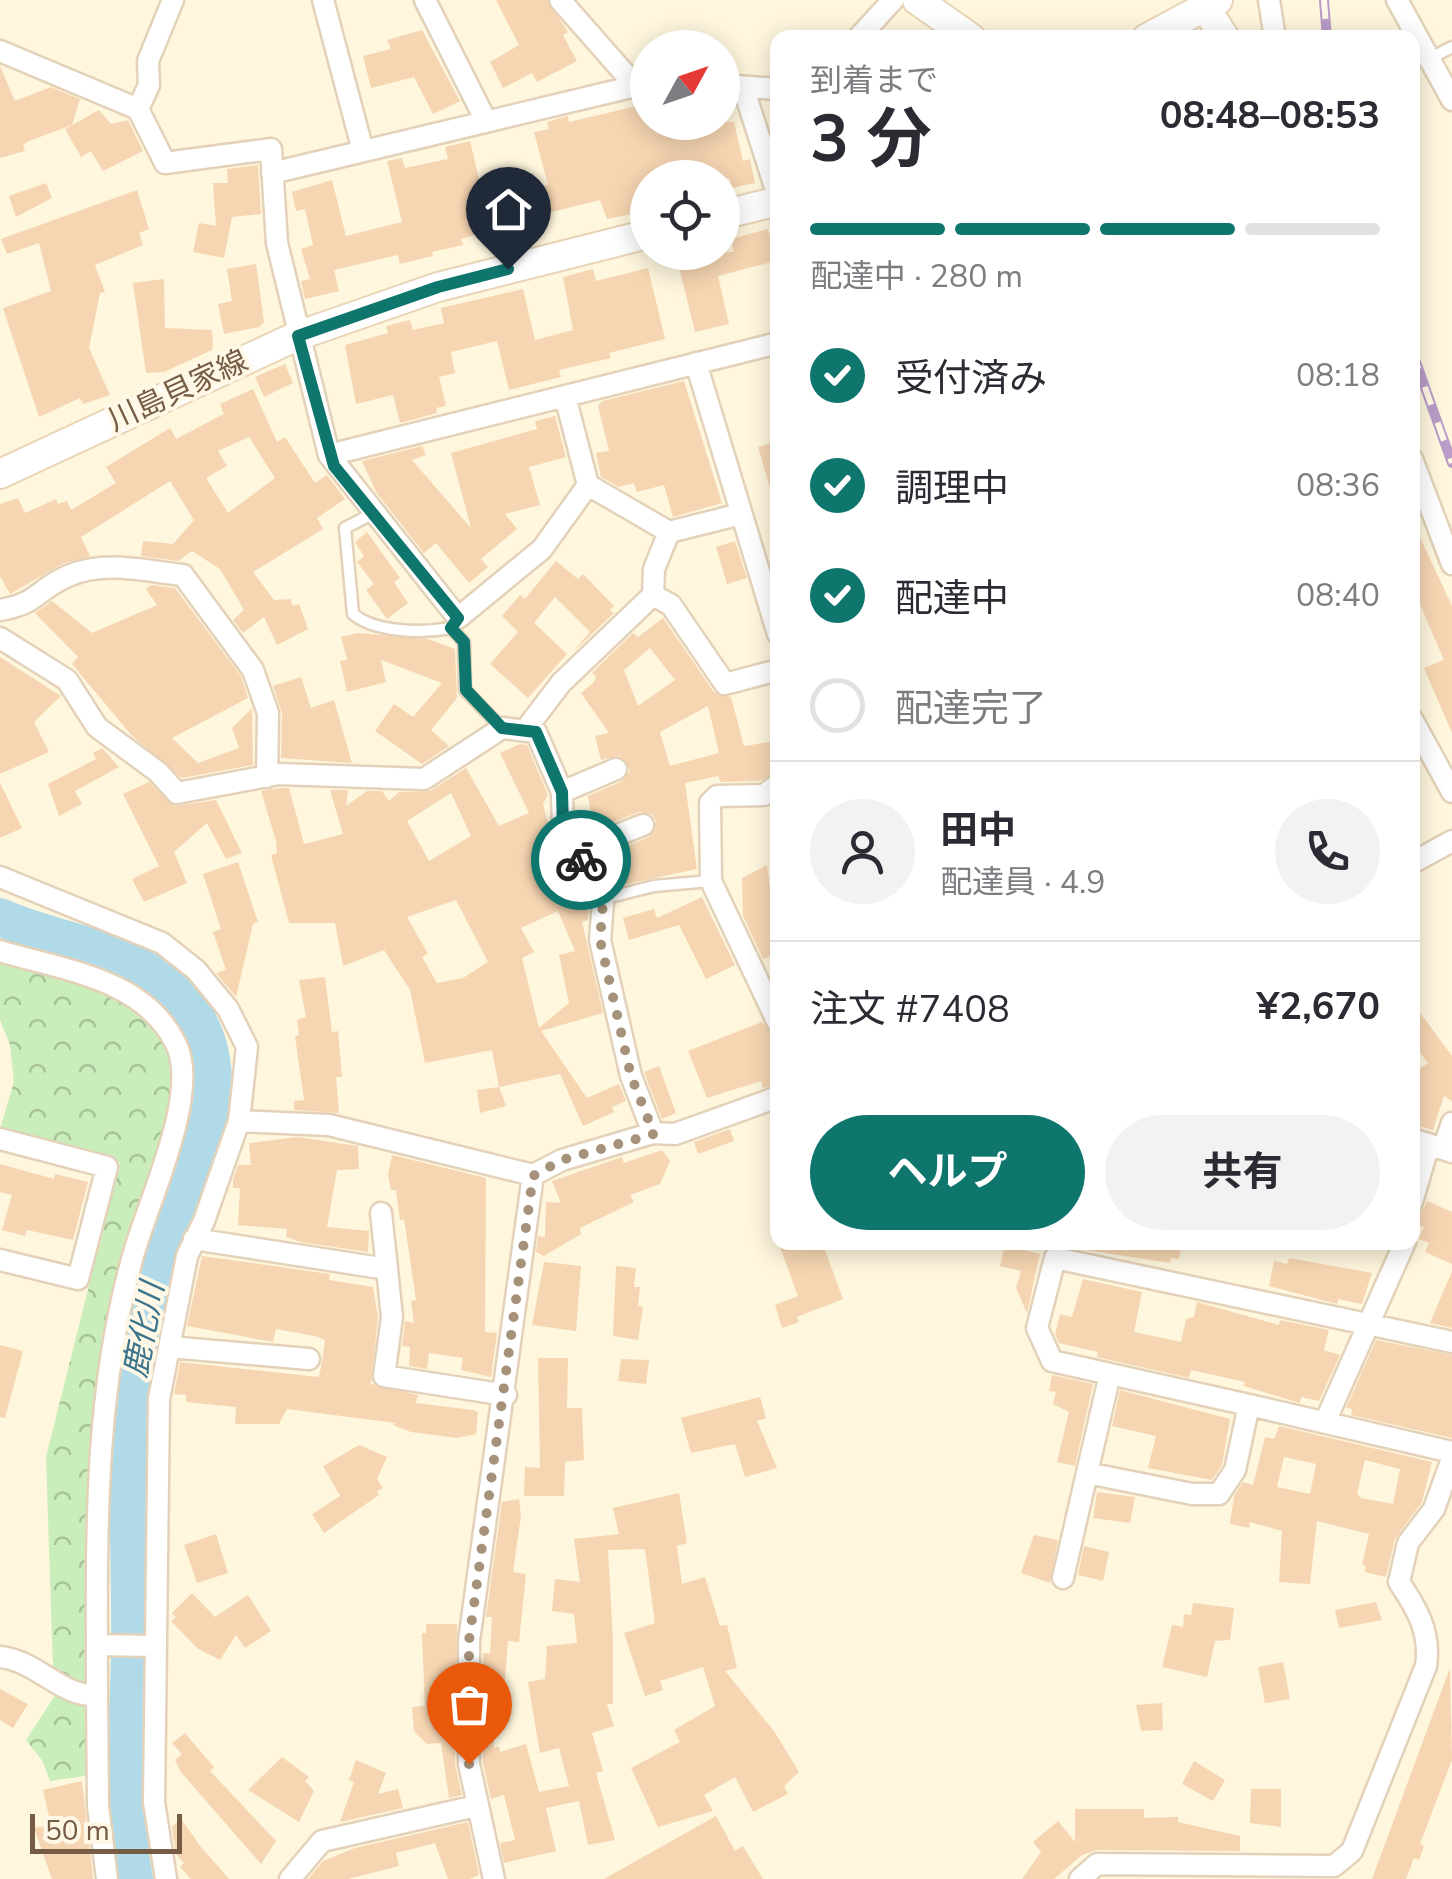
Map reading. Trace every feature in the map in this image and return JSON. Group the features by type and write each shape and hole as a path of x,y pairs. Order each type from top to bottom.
{"main road":[{"path":"928,4 960,30"},
{"path":"1162,30 1212,4 1222,30"},
{"path":"740,210 770,201"},
{"name":"川島貝家線","path":"0,474 298,336 438,287 630,239"}],"street":[{"path":"138,109 149,85 148,61 173,0"},
{"path":"323,0 363,151"},
{"path":"425,0 486,121"},
{"path":"560,0 630,73"},
{"path":"865,30 892,0"},
{"path":"1269,0 1274,30"},
{"path":"1397,0 1414,30"},
{"path":"1420,41 1452,100"},
{"path":"0,51 138,109 166,162 270,150 278,242 330,455 454,623 542,549 588,485"},
{"path":"272,173 630,85"},
{"path":"740,86 770,88"},
{"path":"740,104 770,179"},
{"path":"330,455 770,344"},
{"path":"696,363 770,608"},
{"path":"565,396 588,485 669,532 741,514"},
{"path":"1420,480 1452,564"},
{"path":"526,729 561,683 653,595 654,569 669,532"},
{"path":"0,610 28,606 69,576 106,566 184,576 253,670 268,713 267,776"},
{"path":"653,595 671,605 725,684 770,672"},
{"path":"0,638 68,680 97,727 158,772 177,793 267,776 424,779 502,728 536,732 562,792 561,821 602,900 600,940 631,1076 654,1134"},
{"path":"1420,734 1452,792"},
{"path":"562,792 616,769"},
{"path":"770,790 764,795 717,796 710,803 711,881 770,1006"},
{"path":"576,852 643,825"},
{"path":"1420,859 1452,841"},
{"path":"0,877 162,943 196,970 228,1009 247,1047 239,1121 179,1286 158,1399 152,1646 154,1802 166,1879"},
{"path":"0,951 80,972 132,995 163,1023 184,1068 166,1155 112,1338 102,1401 98,1806 107,1879"},
{"path":"239,1121 347,1128 533,1176 562,1160 654,1134 675,1134 770,1100"},
{"path":"1420,1182 1434,1146 1452,1123"},
{"path":"0,1140 107,1167 78,1279 0,1260"},
{"path":"494,1879 476,1806 466,1734 469,1641 506,1395 533,1176"},
{"path":"380,1213 392,1317 384,1376 506,1395"},
{"path":"194,1239 387,1270"},
{"path":"1325,1422 1401,1250"},
{"path":"1080,1879 1097,1864 1322,1873 1352,1850 1426,1666 1424,1625 1399,1582 1408,1543 1434,1509 1452,1456 1325,1422 1052,1361 1037,1328 1055,1258 1452,1342"},
{"path":"169,1347 309,1359"},
{"path":"1063,1578 1110,1374"},
{"path":"1087,1473 1192,1494 1220,1494 1235,1470 1249,1405"},
{"path":"99,1645 152,1646"},
{"path":"0,1657 23,1660 80,1697 97,1695"},
{"path":"290,1879 322,1841 476,1806"}],"lane":[{"path":"1430,59 1452,46"},
{"path":"372,514 345,528 353,614 362,621 425,632 454,623 464,642 466,690 502,728"},
{"path":"602,900 654,886 711,881"}],"green space":[{"path":"0,956 94,982 144,1010 180,1068 115,1308 91,1775 50,1781 42,1760 26,1740 54,1697 46,1457 120,1162 0,1129 14,1082 10,1045 0,1020"}],"building":[{"path":"496,0 547,0 568,32 563,35 577,61 537,82 532,73 503,88 490,62 519,45"},
{"path":"422,30 460,101 433,114 414,77 371,88 363,56 391,49 387,40"},
{"path":"0,66 15,101 51,87 80,99 72,125 29,141 23,145 25,151 0,158"},
{"path":"630,108 630,140 738,140 743,161 750,159 755,183 740,186 740,160 630,160 630,214 607,219 600,200 540,215 461,239 463,245 432,252 433,256 400,264 398,255 334,270 339,291 305,299 301,281 310,279 301,249 313,245 305,209 296,211 292,192 332,180 346,236 402,222 387,161 402,158 405,168 448,159 445,147 470,141 484,200 548,185 534,132 549,129 547,122 568,116 569,122"},
{"path":"99,110 111,124 128,120 143,151 103,171 91,151 81,157 65,129"},
{"path":"258,165 261,214 232,217 224,258 193,252 199,223 216,226 213,183 228,183 227,169"},
{"path":"46,183 52,198 16,217 9,196"},
{"path":"137,190 149,229 139,233 143,245 95,265 105,292 100,293 89,348 110,395 83,404 80,398 39,417 3,308 51,291 39,243 7,254 1,239"},
{"path":"768,229 770,263 718,276 729,324 695,332 680,270 740,270 740,237"},
{"path":"256,264 264,322 259,327 224,334 218,304 232,301 227,269"},
{"path":"593,269 596,281 648,270 665,339 609,353 611,358 559,370 561,377 509,390 497,341 451,352 455,373 439,377 446,406 436,408 437,413 400,423 393,395 356,404 345,345 388,333 386,326 410,320 413,330 444,323 441,308 523,289 535,340 573,330 563,277"},
{"path":"164,279 165,328 212,330 213,346 212,350 164,372 146,373 133,283"},
{"path":"285,364 293,383 264,397 255,377"},
{"path":"684,381 722,503 673,517 664,485 637,492 634,483 619,487 601,477 596,453 609,451 598,406 602,401"},
{"path":"253,389 277,442 285,437 315,483 327,475 345,499 317,518 323,529 253,572 274,600 290,599 293,606 299,604 308,629 277,645 264,617 243,633 233,620 244,610 220,569 192,551 178,561 141,556 143,541 173,544 194,520 170,481 81,537 90,556 62,564 10,594 0,576 0,504 18,498 25,513 56,499 58,504 67,501 71,510 116,483 106,467 170,428 176,439 224,414 220,404","holes":["249,437 275,478 228,513 206,478 227,466 218,451"]},
{"path":"555,416 566,457 529,467 540,505 505,514 517,529 481,559 488,567 469,583 436,543 424,553 376,492 362,461 422,446 426,455 412,460 471,528 451,453 537,429 535,421"},
{"path":"770,443 770,488 758,447"},
{"path":"367,532 400,578 394,582 408,603 387,619 366,590 374,584 357,562 364,556 355,542"},
{"path":"1420,537 1452,606 1452,733 1424,668 1444,660 1420,604"},
{"path":"735,541 747,578 727,584 716,547"},
{"path":"556,561 578,579 583,574 614,606 610,610 614,613 572,653 590,632 555,597 534,623 567,654 528,698 490,664 518,632 502,616 520,595 525,599"},
{"path":"151,585 175,588 241,676 248,698 172,738 198,763 239,748 232,728 252,708 253,765 182,778 132,736 72,664 78,657 35,613 52,601 92,633 157,605 146,589"},
{"path":"663,618 714,692 731,697 744,746 770,742 770,777 721,782 718,776 685,783 697,869 613,887 607,855 603,856 649,837 656,821 651,814 639,812 594,830 588,796 622,781 630,770 619,756 601,760 595,736 609,733 581,693 593,683 596,677 592,673 633,633 638,637","holes":["650,648 675,680 638,706 624,670","708,706 719,753 670,766 660,732"]},
{"path":"358,633 428,639 455,649 457,698 431,730 449,746 422,764 375,731 394,704 413,717 442,683 381,660 386,682 347,692 340,661 347,660 341,637"},
{"path":"0,657 61,696 34,722 49,752 0,774"},
{"path":"301,677 311,708 334,700 352,763 281,758 282,713 273,686"},
{"path":"527,745 548,795 543,804 551,835 589,905 588,920 582,922 603,1013 541,1031 587,1098 619,1084 626,1101 612,1107 614,1112 583,1126 560,1074 499,1087 492,1050 425,1063 410,990 384,950 343,966 335,923 289,923 271,855 277,853 276,841 261,791 289,788 304,844 343,834 330,790 348,790 346,806 367,791 382,791 389,801 399,792 430,791 466,768 499,826 529,813 500,753","holes":["451,793 471,836 429,861 407,821","456,900 488,962 463,978 437,983 422,957 428,954 407,917","558,911 575,951 559,955 569,1003 539,1028 522,958 534,952 521,928"]},
{"path":"102,748 119,767 75,791 82,804 59,816 48,784 96,759 93,753"},
{"path":"149,782 174,806 216,800 242,853 226,859 207,823 174,852 187,883 144,902 132,879 159,866 123,794"},
{"path":"0,783 22,828 0,838"},
{"path":"238,862 258,922 253,924 236,997 216,973 226,970 213,932 221,929 203,874"},
{"path":"767,865 770,956 763,959 743,916 742,878"},
{"path":"702,897 735,965 706,979 679,925 629,940 623,918 654,909 657,918"},
{"path":"325,977 332,1032 338,1031 342,1077 336,1077 339,1113 294,1110 294,1101 304,1100 295,1036 299,1035 297,1020 306,1017 299,980"},
{"path":"1420,1013 1452,1056 1452,1101 1444,1096 1433,1130 1420,1126 1420,1068 1428,1063 1420,1052"},
{"path":"762,1022 770,1030 770,1086 763,1088 761,1081 707,1098 688,1051"},
{"path":"659,1066 676,1113 662,1119 644,1072"},
{"path":"499,1087 506,1106 480,1113 477,1090"},
{"path":"730,1129 734,1141 698,1154 694,1142"},
{"path":"297,1137 358,1146 359,1169 337,1170 327,1227 369,1231 368,1252 300,1242 286,1237 287,1229 238,1225 240,1188 233,1188 233,1179 238,1165 251,1165 249,1143"},
{"path":"662,1150 670,1161 660,1184 630,1195 634,1202 580,1228 581,1234 544,1256 536,1252 538,1236 545,1237 546,1202 561,1203 552,1181 622,1157 624,1163"},
{"path":"392,1155 486,1178 485,1332 497,1333 491,1377 461,1370 463,1358 429,1353 427,1369 409,1366 410,1347 402,1346 405,1321 414,1323 411,1301 416,1300 404,1219 400,1220 396,1190 391,1190 388,1175"},
{"path":"0,1164 54,1179 55,1174 88,1182 73,1240 27,1230 25,1236 2,1230 12,1195 0,1192"},
{"path":"1427,1201 1452,1212 1452,1264 1425,1252 1429,1243 1420,1240 1424,1227 1420,1226"},
{"path":"781,1250 825,1250 843,1299 797,1317 799,1322 782,1328 775,1305 798,1296"},
{"path":"1004,1250 1040,1254 1027,1313 1016,1288 1021,1271 1000,1266"},
{"path":"1086,1250 1181,1250 1179,1259 1171,1258 1170,1263"},
{"path":"202,1256 330,1274 329,1280 373,1287 378,1317 371,1384 418,1395 416,1403 478,1412 476,1434 457,1438 411,1432 393,1425 396,1423 287,1409 279,1424 235,1424 236,1407 186,1402 186,1395 174,1394 180,1362 319,1377 325,1340 276,1329 273,1342 187,1326"},
{"path":"1289,1258 1372,1273 1362,1304 1338,1299 1337,1304 1269,1286 1274,1261 1287,1264"},
{"path":"544,1262 581,1266 576,1331 532,1325"},
{"path":"616,1266 636,1268 634,1287 640,1287 638,1306 643,1307 638,1340 613,1336"},
{"path":"1452,1271 1452,1328 1430,1323"},
{"path":"1083,1279 1142,1292 1134,1332 1181,1342 1186,1319 1194,1317 1197,1302 1279,1325 1280,1320 1329,1330 1324,1350 1340,1355 1319,1401 1301,1397 1300,1403 1244,1386 1245,1382 1191,1370 1189,1378 1097,1357 1098,1352 1059,1343 1055,1334 1060,1314 1072,1317"},
{"path":"1376,1340 1452,1355 1452,1438 1351,1415 1352,1409 1346,1408"},
{"path":"0,1345 23,1351 5,1418 0,1417"},
{"path":"538,1358 568,1358 567,1408 582,1408 584,1460 565,1462 564,1496 524,1496 525,1467 540,1468"},
{"path":"621,1359 649,1360 646,1384 618,1381"},
{"path":"1052,1375 1093,1384 1075,1466 1057,1462 1069,1412 1053,1404 1056,1392 1049,1391"},
{"path":"1120,1390 1230,1419 1222,1465 1212,1480 1148,1468 1156,1436 1112,1426"},
{"path":"760,1397 766,1418 757,1421 777,1468 745,1477 735,1444 691,1453 681,1418"},
{"path":"1279,1426 1432,1462 1422,1502 1395,1539 1386,1577 1365,1572 1366,1566 1362,1565 1369,1534 1317,1521 1310,1584 1279,1582 1282,1531 1250,1522 1249,1528 1230,1524 1234,1496 1243,1482 1253,1485 1265,1437 1274,1439","holes":["1284,1457 1316,1464 1310,1494 1277,1487","1365,1460 1400,1469 1393,1504 1361,1498 1357,1493"]},
{"path":"359,1445 387,1457 377,1479 383,1488 377,1491 379,1495 324,1533 312,1514 340,1496 323,1466"},
{"path":"1097,1492 1135,1497 1130,1523 1093,1518"},
{"path":"679,1493 687,1543 677,1546 682,1584 705,1577 720,1626 727,1625 737,1668 725,1671 774,1731 799,1772 784,1786 788,1794 753,1812 735,1777 704,1795 713,1811 658,1827 631,1768 680,1742 674,1730 715,1706 703,1667 660,1681 663,1690 645,1696 624,1633 655,1623 645,1549 608,1550 613,1704 607,1704 614,1726 592,1733 603,1771 596,1773 615,1840 588,1845 579,1801 546,1808 556,1851 504,1863 500,1843 515,1840 504,1795 491,1799 483,1763 483,1653 490,1653 492,1617 486,1617 502,1502 519,1499 521,1516 513,1572 526,1574 519,1642 508,1641 505,1679 494,1678 494,1748 499,1746 500,1752 526,1744 539,1792 569,1786 559,1748 540,1753 528,1682 545,1679 547,1646 577,1643 574,1614 552,1611 555,1579 580,1582 574,1539 619,1534 613,1508"},
{"path":"216,1534 228,1573 197,1583 184,1545"},
{"path":"1034,1535 1058,1540 1050,1583 1021,1573"},
{"path":"1084,1546 1109,1552 1103,1581 1078,1575"},
{"path":"192,1593 215,1617 248,1595 271,1631 245,1648 236,1635 220,1660 197,1648 171,1621 176,1617 172,1613"},
{"path":"1376,1602 1382,1620 1339,1628 1335,1610"},
{"path":"1193,1603 1234,1608 1230,1640 1215,1641 1207,1677 1162,1667 1172,1625 1183,1627 1184,1614 1191,1615"},
{"path":"426,1624 457,1624 455,1764 462,1795 449,1798 441,1743 427,1744 414,1731 412,1707 425,1706 422,1633 426,1633"},
{"path":"1283,1662 1290,1699 1265,1703 1258,1667"},
{"path":"1450,1668 1452,1760 1420,1844 1424,1846 1419,1860 1414,1858 1406,1879 1372,1879"},
{"path":"0,1689 28,1704 13,1728 0,1720"},
{"path":"1162,1703 1163,1730 1141,1731 1136,1705"},
{"path":"185,1733 214,1767 210,1771 276,1841 261,1864 180,1771 175,1760 182,1754 172,1743"},
{"path":"282,1757 309,1777 305,1781 314,1791 299,1822 248,1790"},
{"path":"356,1760 386,1773 378,1794 398,1789 403,1808 340,1822 354,1782 349,1780"},
{"path":"1194,1761 1225,1780 1213,1801 1182,1784"},
{"path":"82,1781 93,1879 52,1879 34,1828 51,1825 43,1790"},
{"path":"1251,1789 1281,1789 1281,1827 1250,1823"},
{"path":"1075,1809 1144,1809 1144,1818 1178,1817 1178,1822 1240,1836 1240,1851 1097,1850 1082,1855 1054,1879 1022,1879 1041,1852 1033,1842 1058,1821 1075,1842"},
{"path":"716,1816 735,1851 743,1846 763,1879 604,1879"},
{"path":"181,1819 229,1879 191,1879 180,1867 184,1863 176,1854 172,1827"},
{"path":"468,1822 479,1875 470,1879 448,1879 435,1843 396,1853 399,1866 348,1879 308,1879 323,1861 355,1848"}],"waterway":[{"name":"鹿化川","path":"0,917 112,954 163,980 184,1000 200,1025 210,1054 210,1113 145,1304 131,1403 126,1794 134,1879"}],"railway":[{"path":"1324,0 1326,30"},
{"path":"1420,373 1452,463"}],"way so far":[{"path":"469,1764 469,1641 482,1532 506,1395 533,1176 562,1160 654,1134 631,1076 600,940 603,902 581,860"}],"route":[{"path":"508,269 438,287 298,336 334,466 458,618 451,628 464,642 466,690 502,728 536,732 562,792 563,828 581,860"}]}
